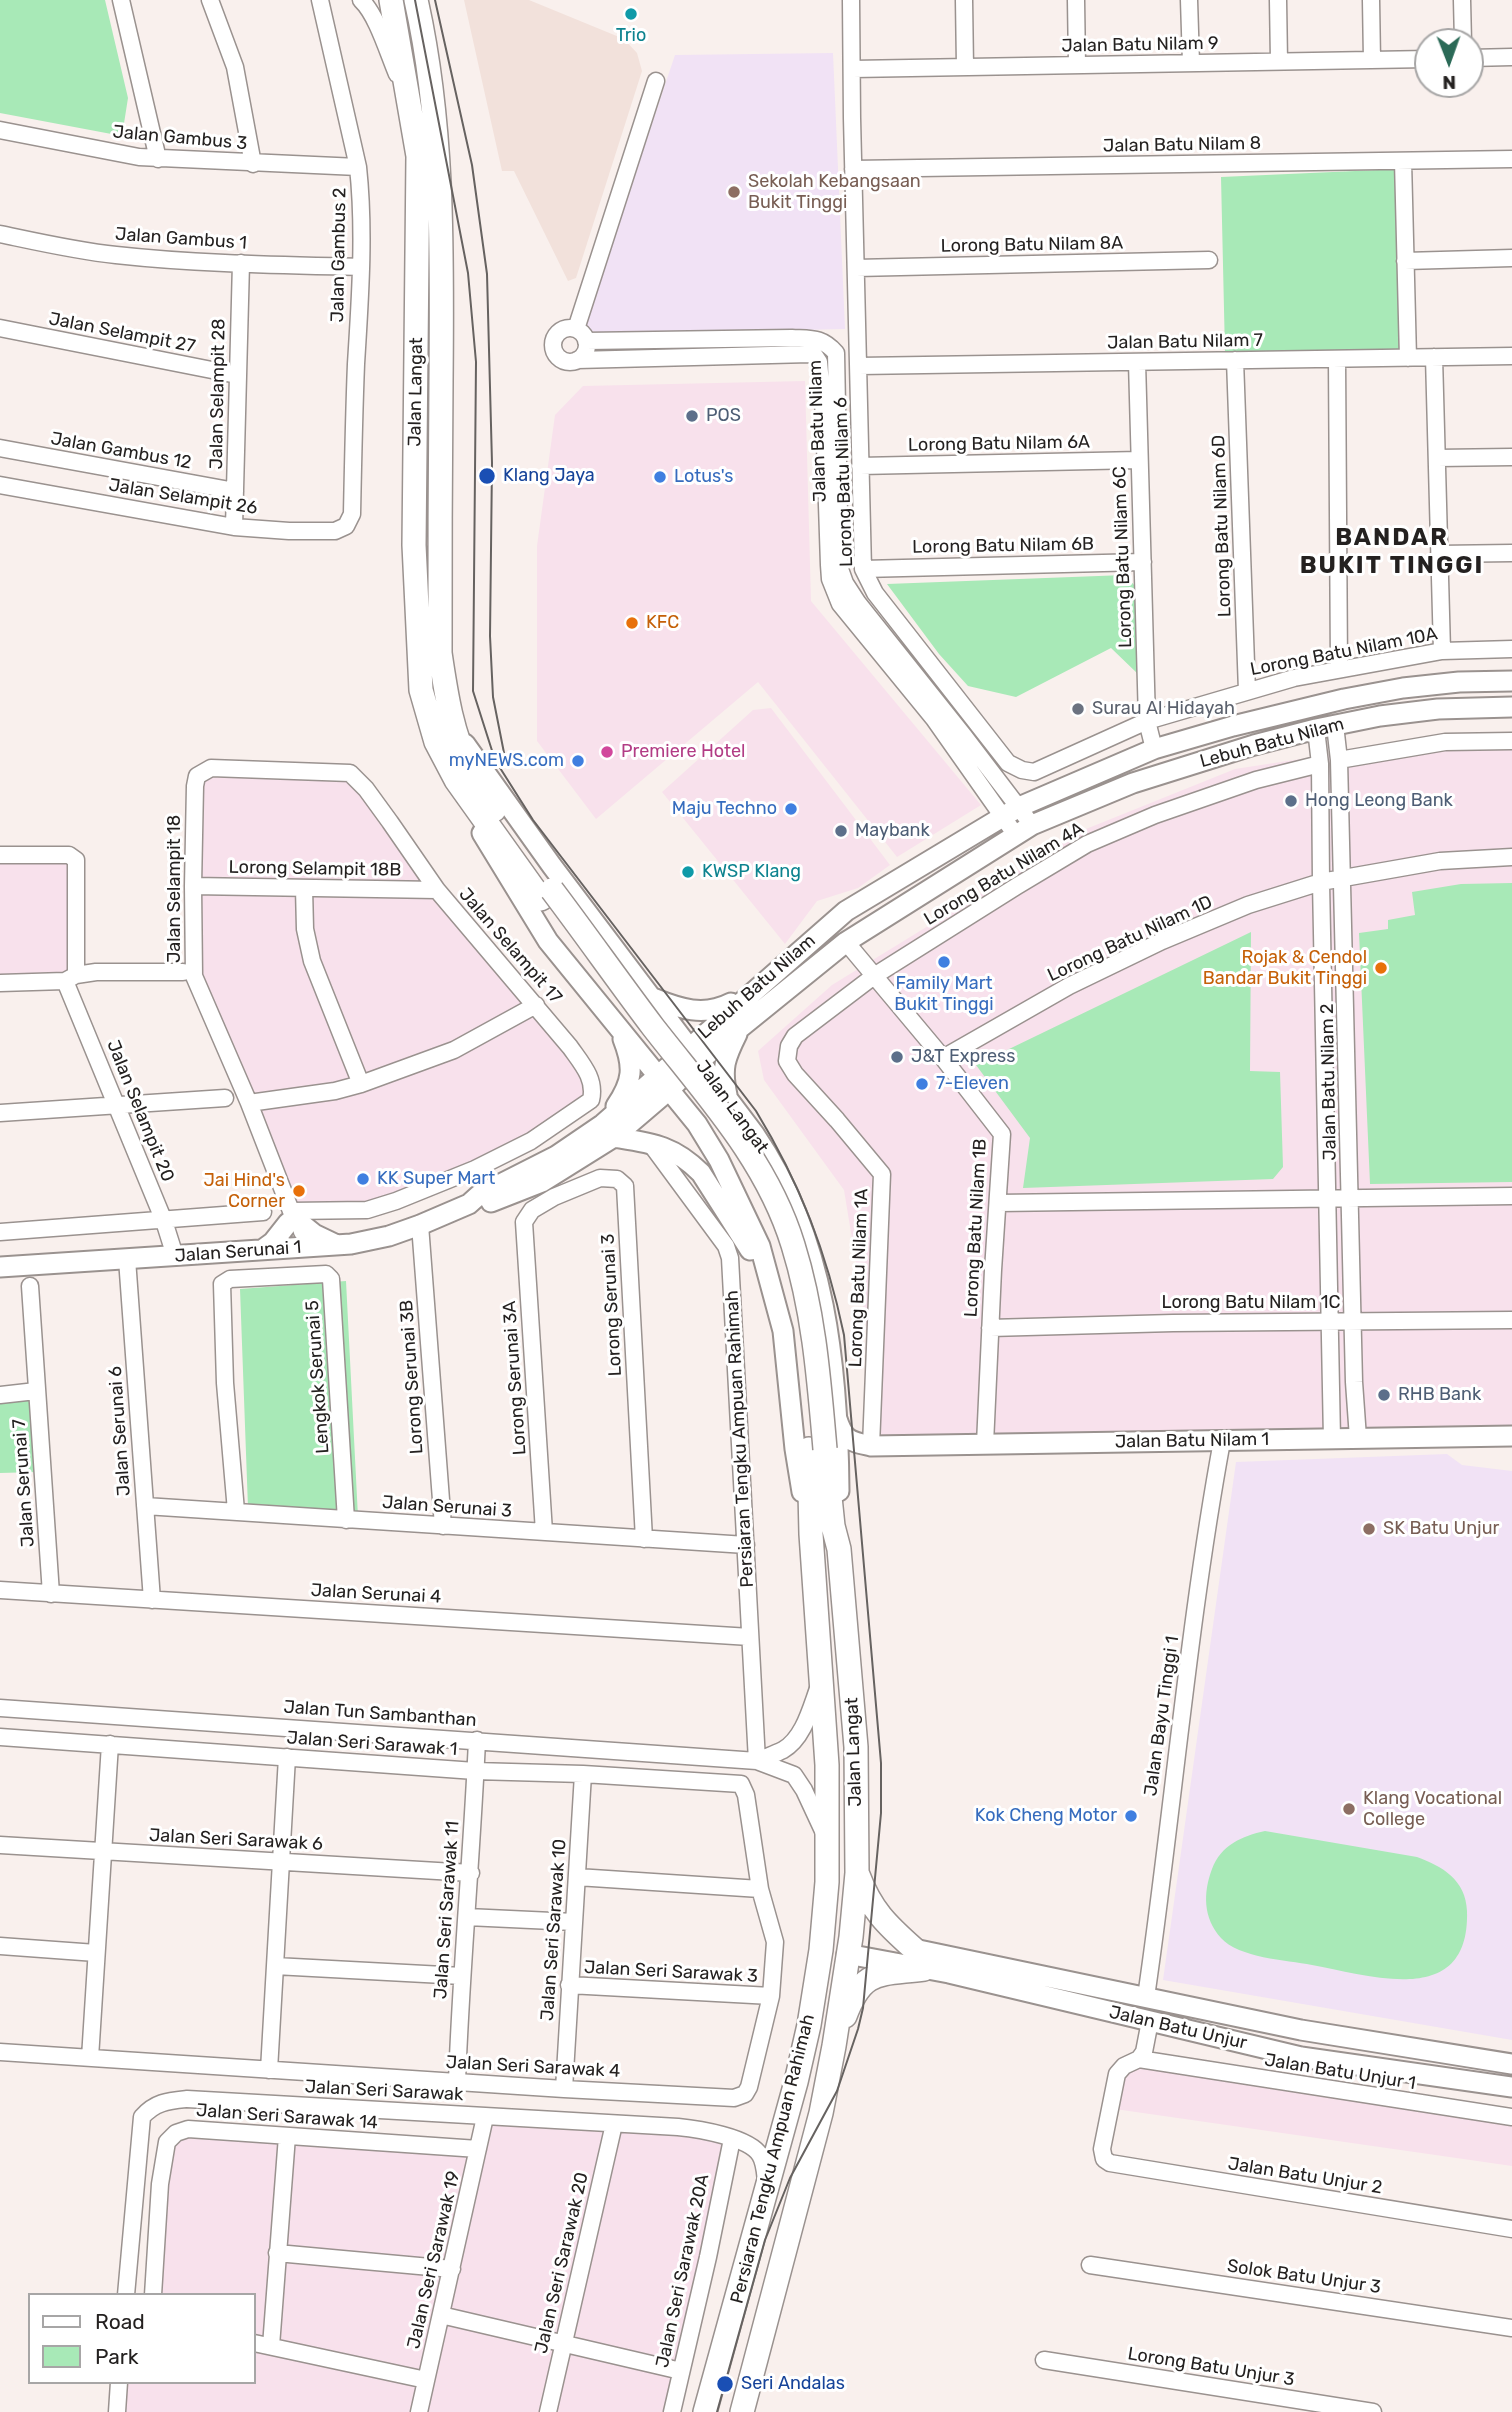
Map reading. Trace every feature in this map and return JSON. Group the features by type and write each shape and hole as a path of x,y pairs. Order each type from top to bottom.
{"highway":[{"name":"Jalan Langat","path":"391,0 418,156 414,545 421,690 436,741 456,780 546,894"},
{"name":"Jalan Langat","path":"416,0 423,33 435,130 441,214 440,653 446,695 455,733 471,772 617,1004 733,1152 776,1242 802,1338 817,1449 839,1549 856,1747 857,1872 847,1954"},
{"name":"Jalan Langat","path":"817,1449 811,1534 819,1652"},
{"name":"Persiaran Tengku Ampuan Rahimah","path":"705,2412 766,2194 809,2025 821,1950 828,1842 828,1765 819,1652"},
{"path":"834,2046 852,1999 860,1986 872,1976 919,1959 887,1926 866,1898 857,1872"},
{"path":"821,1950 847,1954"},
{"name":"Persiaran Tengku Ampuan Rahimah","path":"741,2412 821,2113 847,1954"}],"main road":[{"name":"Lebuh Batu Nilam","path":"469,1204 487,1203 542,1182 663,1083 694,1054 751,991 846,911 1011,811 1154,749 1233,726 1344,699 1403,688 1459,682 1512,681"},
{"name":"Lebuh Batu Nilam","path":"694,1054 741,1027 846,942 1024,829 1133,783 1254,745 1325,727 1438,709 1512,707"},
{"path":"1297,710 1329,714 1334,718 1325,727"},
{"name":"Jalan Langat","path":"455,733 755,1135 768,1155 801,1224 824,1305 835,1385 839,1549"},
{"name":"Jalan Langat","path":"456,780 481,832 548,941 697,1124 719,1160 760,1246 783,1331 795,1449 811,1534"},
{"path":"597,1003 622,1020 636,1020 644,1011 643,993 639,983"},
{"path":"652,998 678,1009 708,1011 718,1010 751,991"},
{"path":"728,1098 723,1076 724,1063 741,1027"},
{"path":"621,1032 630,1058 631,1072 608,1130 674,1151 701,1173 772,1291"},
{"path":"719,1160 709,1132 715,1119 727,1116 755,1135"},
{"name":"Lebuh Batu Nilam","path":"469,1204 479,1195 608,1130"},
{"name":"Jalan Serunai 1","path":"0,1267 337,1245 372,1240 420,1225 469,1204"},
{"path":"262,1250 273,1242 293,1219 314,1234 337,1245"},
{"path":"836,1415 843,1435 852,1441 871,1446"},
{"name":"Jalan Batu Nilam 1","path":"871,1446 1512,1436"},
{"path":"839,1483 847,1459 871,1446"},
{"name":"Jalan Batu Unjur","path":"847,1954 919,1959 1146,1997 1301,2030 1512,2063"},
{"name":"Jalan Batu Unjur","path":"919,1959 1150,2021 1301,2057 1512,2087"}],"street":[{"path":"121,0 158,159"},
{"path":"210,0 235,67 253,164"},
{"name":"Jalan Gambus 2","path":"320,0 358,167 361,194 352,514"},
{"path":"361,0 373,18 410,105"},
{"name":"Lorong Batu Nilam 6","path":"852,0 853,169 863,569 875,593 922,655 1008,762 1022,770 1034,772 1147,721"},
{"path":"964,0 965,67"},
{"path":"1076,0 1077,65"},
{"path":"1189,0 1191,63"},
{"path":"1278,0 1279,61"},
{"path":"1371,0 1372,60"},
{"path":"1462,0 1463,28"},
{"path":"1484,58 1512,57"},
{"name":"Jalan Batu Nilam 9","path":"853,69 1414,59"},
{"path":"581,335 563,330 557,334 553,346 558,358 564,361 577,360 586,351 581,335 656,81"},
{"name":"Jalan Gambus 3","path":"0,130 158,159 358,167"},
{"name":"Jalan Batu Nilam 8","path":"853,169 1512,159"},
{"path":"1403,161 1408,358"},
{"name":"Jalan Gambus 1","path":"0,234 69,249 117,255 361,267"},
{"path":"1405,261 1512,258"},
{"name":"Lorong Batu Nilam 8A","path":"856,268 1209,260"},
{"name":"Jalan Selampit 28","path":"234,527 241,263"},
{"name":"Jalan Selampit 27","path":"0,328 237,374"},
{"name":"Jalan Batu Nilam","path":"581,335 818,339 827,343 836,353 840,569 845,583 917,677 1024,829"},
{"path":"815,356 827,343"},
{"name":"Jalan Batu Nilam","path":"577,360 815,356 819,362 824,415 829,565 834,592 856,625 1011,811"},
{"name":"Jalan Batu Nilam 7","path":"859,366 1512,356"},
{"path":"1434,357 1442,651"},
{"path":"1337,359 1339,669"},
{"name":"Lorong Batu Nilam 6D","path":"1236,360 1247,691"},
{"name":"Lorong Batu Nilam 6C","path":"1137,362 1147,721 1154,749"},
{"name":"Jalan Gambus 12","path":"0,449 235,491"},
{"path":"1437,458 1512,457"},
{"name":"Lorong Batu Nilam 6A","path":"860,466 1139,460"},
{"name":"Jalan Selampit 26","path":"0,485 234,527 335,531 346,526 352,514"},
{"path":"1439,554 1512,553"},
{"name":"Lorong Batu Nilam 6B","path":"863,569 1143,562"},
{"name":"Lorong Batu Nilam 10A","path":"1147,721 1247,691 1339,669 1442,651 1512,649"},
{"path":"917,677 922,655"},
{"name":"Jalan Batu Nilam 2","path":"1325,727 1339,760 1358,1438"},
{"name":"Jalan Batu Nilam 2","path":"1325,727 1320,764 1321,882 1332,1439"},
{"path":"1339,760 1445,742 1512,741"},
{"name":"Lorong Batu Nilam 4A","path":"874,976 1087,844 1155,815 1256,780 1320,764"},
{"name":"Jalan Selampit 18","path":"299,1248 293,1219 249,1103 194,976 192,886 197,776 221,766 338,772"},
{"name":"Jalan Selampit 17","path":"293,1219 367,1210 475,1169 531,1141 591,1100 593,1088 589,1074 576,1056 437,890 366,789 350,774 338,772"},
{"path":"0,855 69,855 76,860 70,978"},
{"name":"Lorong Batu Nilam 1D","path":"943,1058 1069,986 1162,941 1248,905 1321,882 1343,878 1440,861 1512,857"},
{"name":"Lorong Selampit 18B","path":"192,886 437,890"},
{"path":"304,888 305,929 312,961 361,1084"},
{"name":"Lorong Batu Nilam 1B","path":"846,942 943,1058 1002,1134 985,1444"},
{"path":"0,983 70,978 96,972 183,972"},
{"name":"Lorong Batu Nilam 1A","path":"871,1446 882,1174 830,1111 795,1074 787,1061 789,1046 795,1036 874,976"},
{"name":"Jalan Selampit 20","path":"70,978 115,1105 176,1256"},
{"path":"249,1103 335,1091 361,1084 454,1051 536,1005"},
{"path":"0,1113 225,1098"},
{"path":"531,1141 546,1162"},
{"name":"Persiaran Tengku Ampuan Rahimah","path":"650,1143 680,1180 726,1246 732,1271 757,1761"},
{"name":"Lorong Serunai 3","path":"524,1222 532,1209 600,1178 617,1179 625,1186 644,1539"},
{"path":"998,1203 1512,1196"},
{"name":"Jalan Serunai 1","path":"0,1232 263,1212"},
{"name":"Lorong Serunai 3A","path":"524,1222 544,1532"},
{"name":"Lorong Serunai 3B","path":"420,1225 443,1526"},
{"name":"Jalan Serunai 6","path":"127,1259 152,1600"},
{"name":"Lengkok Serunai 5","path":"236,1511 225,1383 222,1284 230,1279 326,1275 331,1279 346,1520"},
{"name":"Jalan Serunai 7","path":"30,1286 51,1594"},
{"name":"Lorong Batu Nilam 1C","path":"990,1328 1173,1323 1512,1320"},
{"path":"0,1395 36,1391"},
{"name":"Jalan Bayu Tinggi 1","path":"1146,1997 1166,1855 1182,1697 1222,1441"},
{"name":"Jalan Serunai 3","path":"145,1506 746,1545"},
{"name":"Jalan Serunai 4","path":"0,1590 750,1637"},
{"name":"Jalan Tun Sambanthan","path":"757,1761 785,1749 793,1742 804,1724 821,1682"},
{"name":"Jalan Tun Sambanthan","path":"0,1708 757,1761 794,1775 804,1790 828,1842"},
{"name":"Jalan Seri Sarawak 1","path":"0,1737 475,1771 583,1774 741,1784"},
{"name":"Jalan Seri Sarawak 11","path":"457,2082 477,1740"},
{"path":"90,2058 110,1744"},
{"path":"269,2070 287,1757"},
{"name":"Jalan Seri Sarawak 10","path":"564,2089 583,1774"},
{"name":"Jalan Seri Sarawak 4","path":"0,2052 734,2098 745,2094 749,2087 771,1996 775,1942 760,1889 746,1795 741,1784"},
{"name":"Jalan Seri Sarawak 6","path":"0,1845 471,1873"},
{"path":"577,1877 760,1889"},
{"path":"467,1917 574,1922"},
{"path":"0,1946 96,1953"},
{"path":"275,1966 462,1976"},
{"name":"Jalan Seri Sarawak 3","path":"569,1985 771,1996"},
{"path":"1139,2059 1144,2052 1150,2021"},
{"name":"Jalan Batu Unjur 1","path":"1139,2059 1512,2117"},
{"name":"Jalan Batu Unjur 2","path":"1139,2059 1124,2066 1117,2074 1102,2148 1104,2159 1111,2163 1512,2229"},
{"name":"Jalan Seri Sarawak","path":"126,2293 142,2118 150,2108 163,2102 187,2099 704,2130 747,2145 760,2153 766,2194"},
{"name":"Jalan Seri Sarawak 19","path":"419,2412 485,2117"},
{"name":"Jalan Seri Sarawak 20","path":"548,2412 614,2123"},
{"name":"Jalan Seri Sarawak 14","path":"153,2293 160,2184 167,2142 176,2133 188,2129 478,2149"},
{"path":"271,2346 287,2136"},
{"name":"Jalan Seri Sarawak 20A","path":"672,2412 732,2139"},
{"path":"277,2253 452,2269"},
{"name":"Solok Batu Unjur 3","path":"1090,2265 1512,2328"},
{"path":"441,2315 681,2371"},
{"path":"256,2343 426,2380"},
{"name":"Lorong Batu Unjur 3","path":"1044,2360 1373,2412"},
{"path":"117,2412 120,2384"}],"shaded area":[{"path":"464,0 529,0 624,39 637,53 642,71 576,278 568,281 514,171 502,171"},
{"name":"Sekolah Kebangsaan Bukit Tinggi","path":"833,53 845,329 581,335 675,55"},
{"path":"805,381 811,601 981,805 897,857 758,682 596,819 537,741 537,546 555,415 583,386"},
{"path":"771,708 890,865 858,888 817,901 785,944 662,792 753,710"},
{"path":"1512,735 1512,1430 882,1443 844,1190 764,1080 758,1051 832,985 1086,829 1235,769 1444,737"},
{"path":"214,771 348,777 588,1081 588,1097 572,1109 472,1165 367,1206 294,1207 198,975 201,779"},
{"path":"0,859 66,859 73,864 71,970 64,975 0,978"},
{"name":"Klang Vocational College","path":"1447,1454 1462,1465 1512,1471 1512,2040 1163,1980 1236,1462"},
{"path":"1139,2063 1512,2121 1512,2166 1115,2109 1120,2077"},
{"path":"489,2122 669,2130 728,2141 668,2412 121,2412 123,2384 256,2384 256,2293 158,2293 171,2144 188,2133 481,2153"}],"green space":[{"path":"0,0 105,0 128,98 122,136 0,113"},
{"path":"1400,169 1404,353 1225,353 1221,177"},
{"path":"1125,575 1135,586 1139,675 1111,648 1016,697 968,686 939,654 887,584"},
{"path":"1512,883 1512,1182 1370,1184 1359,933 1388,929 1388,920 1415,915 1412,892 1461,884"},
{"path":"1251,932 1250,1071 1280,1072 1283,1167 1273,1179 1023,1188 1030,1138 976,1065"},
{"path":"346,1281 358,1517 248,1508 240,1289"},
{"path":"32,1395 37,1472 0,1473 0,1398"},
{"path":"1265,1831 1417,1857 1444,1870 1462,1891 1467,1911 1464,1942 1452,1962 1435,1974 1413,1979 1388,1979 1263,1957 1229,1945 1215,1930 1208,1914 1206,1896 1209,1878 1216,1861 1227,1848 1240,1839"}],"tram line":[{"path":"415,0 468,273 476,362 473,691 495,760 533,820 756,1111 786,1165 810,1219 829,1276 844,1335 881,1763 881,1813 863,2008 837,2091 790,2178 765,2240 717,2412"},
{"path":"435,0 472,165 487,274 492,463 490,636 493,697 506,763"}],"place":[{"name":"Trio","path":"631,14"},
{"name":"Sekolah Kebangsaan Bukit Tinggi","path":"734,192"},
{"name":"POS","path":"692,416"},
{"name":"Klang Jaya","path":"487,476"},
{"name":"Lotus's","path":"660,477"},
{"name":"KFC","path":"632,623"},
{"name":"Surau Al Hidayah","path":"1078,709"},
{"name":"Premiere Hotel","path":"607,752"},
{"name":"myNEWS.com","path":"578,761"},
{"name":"Hong Leong Bank","path":"1291,801"},
{"name":"Maju Techno","path":"791,809"},
{"name":"Maybank","path":"841,831"},
{"name":"KWSP Klang","path":"688,872"},
{"name":"Family Mart Bukit Tinggi","path":"944,962"},
{"name":"Rojak & Cendol Bandar Bukit Tinggi","path":"1381,968"},
{"name":"J&T Express","path":"897,1057"},
{"name":"7-Eleven","path":"922,1084"},
{"name":"KK Super Mart","path":"363,1179"},
{"name":"Jai Hind's Corner","path":"299,1191"},
{"name":"RHB Bank","path":"1384,1395"},
{"name":"SK Batu Unjur","path":"1369,1529"},
{"name":"Klang Vocational College","path":"1349,1809"},
{"name":"Kok Cheng Motor","path":"1131,1816"},
{"name":"Seri Andalas","path":"725,2384"}],"district":[{"name":"BANDAR BUKIT TINGGI","path":"1392,552"}]}
